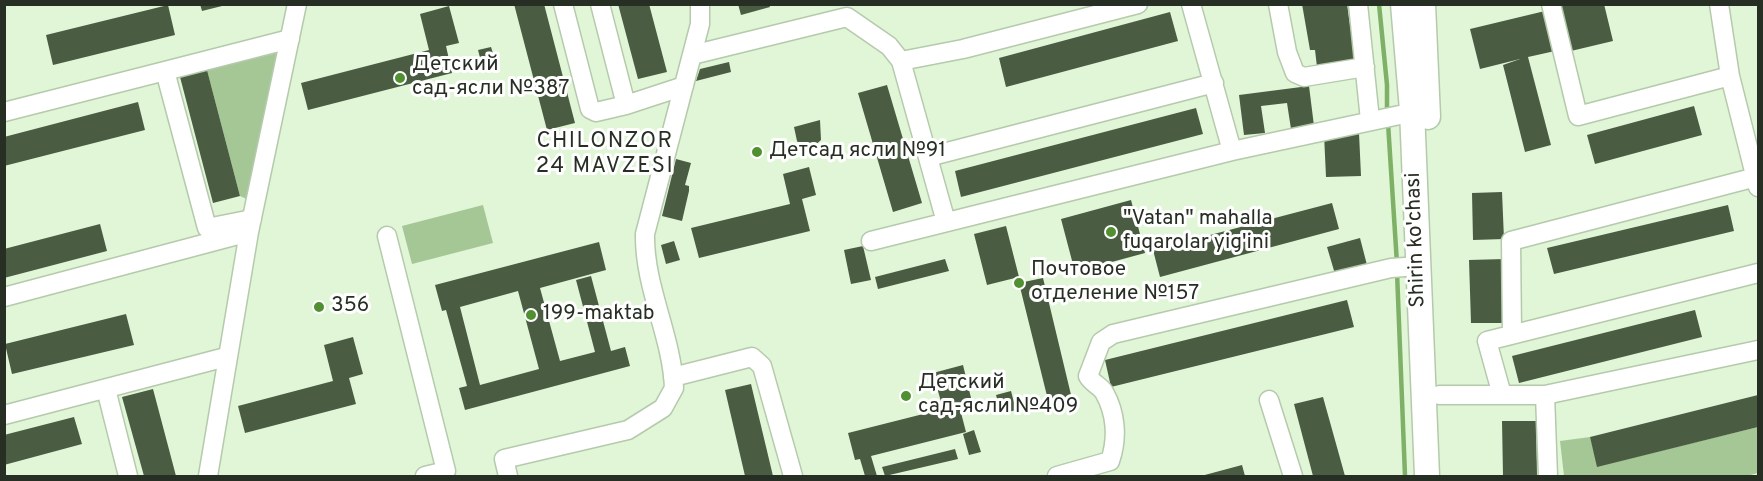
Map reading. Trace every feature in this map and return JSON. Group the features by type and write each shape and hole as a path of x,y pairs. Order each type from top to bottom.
{"main road":[{"name":"Shirin ko'chasi","path":"1403,4 1420,110 1439,395 1442,477"},
{"name":"Shirin ko'chasi","path":"1423,4 1420,110 1404,267 1427,477"}],"lane":[{"path":"208,477 226,357 250,226 297,4"},
{"path":"563,4 590,108 596,112 626,105 684,86"},
{"path":"600,4 626,105"},
{"path":"508,477 504,459 618,433 652,417 670,398 674,388 674,377 649,276 645,253 645,234 700,24 700,4"},
{"path":"901,61 963,49 1138,4"},
{"path":"1191,4 1232,151"},
{"path":"1278,4 1287,52 1295,73 1304,77 1365,67"},
{"path":"1358,4 1370,120"},
{"path":"1551,4 1578,116 1730,76"},
{"path":"1512,334 1511,241 1757,183 1730,76 1719,4"},
{"path":"692,55 847,17 889,46 901,61 946,222"},
{"path":"4,112 290,39"},
{"path":"165,71 207,228 250,226"},
{"path":"928,157 1214,83"},
{"path":"871,241 1232,151 1420,110"},
{"path":"4,297 250,226"},
{"path":"387,236 446,471 425,477"},
{"path":"1057,477 1110,461 1116,426 1103,390 1092,384 1088,376 1090,364 1101,342 1113,334 1404,267"},
{"path":"1502,395 1487,341 1758,273"},
{"path":"1439,395 1545,395 1758,350"},
{"path":"4,416 226,357"},
{"path":"674,377 752,357 762,366 793,477"},
{"path":"106,389 128,477"},
{"path":"1545,395 1548,477"},
{"path":"1269,400 1293,477"}],"green space":[{"path":"277,53 251,201 240,196 207,70"},
{"path":"483,205 493,243 412,264 402,226"},
{"path":"1758,427 1758,473 1747,476 1564,476 1560,441 1590,437 1598,466"}],"building":[{"path":"200,4 226,4 226,5 202,11"},
{"path":"514,4 544,4 575,123 547,130"},
{"path":"618,4 649,4 667,72 638,79"},
{"path":"738,4 769,4 770,7 741,15"},
{"path":"1302,4 1347,4 1355,60 1317,67 1315,50 1310,50"},
{"path":"1560,4 1604,4 1613,41 1571,51"},
{"path":"168,5 175,35 53,65 46,35"},
{"path":"449,6 459,43 446,46 452,73 308,110 301,83 429,50 420,14"},
{"path":"1545,11 1555,51 1528,57 1551,145 1525,152 1503,65 1520,59 1480,69 1470,29"},
{"path":"1170,12 1178,41 1006,87 999,58"},
{"path":"491,47 498,69 484,73 478,50"},
{"path":"729,62 731,72 696,81 700,69"},
{"path":"207,70 240,196 213,203 180,77"},
{"path":"887,85 922,203 893,212 858,93"},
{"path":"1309,86 1314,126 1291,129 1287,103 1261,106 1265,133 1244,135 1239,95"},
{"path":"138,102 145,130 4,166 4,137"},
{"path":"1694,106 1702,135 1595,164 1587,135"},
{"path":"1196,108 1203,134 961,197 955,171"},
{"path":"820,120 821,140 811,149 802,148 797,141 794,127"},
{"path":"1359,133 1361,176 1326,177 1324,134"},
{"path":"676,159 691,163 685,185 689,186 689,191 682,221 662,216"},
{"path":"809,167 816,195 802,199 810,231 699,258 691,228 790,204 783,174"},
{"path":"1502,192 1504,239 1473,240 1472,193"},
{"path":"1131,200 1145,253 1075,272 1061,219"},
{"path":"1332,203 1339,229 1160,277 1153,250"},
{"path":"1728,205 1734,231 1554,274 1547,248"},
{"path":"100,224 107,251 4,278 4,249"},
{"path":"1006,226 1019,277 987,285 974,234"},
{"path":"1360,238 1367,265 1335,274 1327,247"},
{"path":"674,241 680,260 666,264 661,245"},
{"path":"599,242 606,270 540,288 560,361 595,352 576,280 591,276 611,351 625,347 630,366 465,410 459,388 467,386 446,310 442,311 435,285","holes":["518,291 539,369 480,385 460,307"]},
{"path":"863,246 871,280 851,284 844,250"},
{"path":"945,259 949,271 878,289 875,277"},
{"path":"1505,259 1506,323 1471,323 1469,260"},
{"path":"1043,278 1072,399 1049,404 1019,283"},
{"path":"1347,300 1354,327 1111,387 1105,360"},
{"path":"1695,310 1702,337 1519,383 1512,356"},
{"path":"126,314 134,345 12,374 5,344"},
{"path":"353,337 363,374 349,378 356,404 245,433 238,406 333,381 324,345"},
{"path":"963,365 972,402 959,405 966,432 871,456 877,476 865,476 860,459 855,460 848,433 943,409 933,373"},
{"path":"751,384 773,476 745,476 725,390"},
{"path":"153,389 176,476 144,476 122,397"},
{"path":"1011,391 1016,410 1001,414 996,395"},
{"path":"1758,395 1758,427 1597,467 1590,437"},
{"path":"1323,397 1345,476 1313,476 1294,404"},
{"path":"74,417 82,444 4,465 4,435"},
{"path":"1502,421 1536,421 1537,476 1503,476"},
{"path":"974,430 981,452 969,455 963,434"},
{"path":"955,449 958,459 885,476 882,467"},
{"path":"1242,465 1245,476 1201,476"}],"waterway":[{"path":"1379,4 1387,85 1387,114"},
{"path":"1388,123 1397,264"},
{"path":"1397,272 1405,476"}],"place":[{"name":"Детский сад-ясли №387","path":"400,78"},
{"name":"Детсад ясли №91","path":"757,152"},
{"name":"\"Vatan\" mahalla fuqarolar yig'ini","path":"1111,232"},
{"name":"Почтовое отделение №157","path":"1019,283"},
{"name":"356","path":"319,307"},
{"name":"199-maktab","path":"531,315"},
{"name":"Детский сад-ясли №409","path":"906,396"}],"district":[{"name":"CHILONZOR 24 MAVZESI","path":"605,156"}]}
